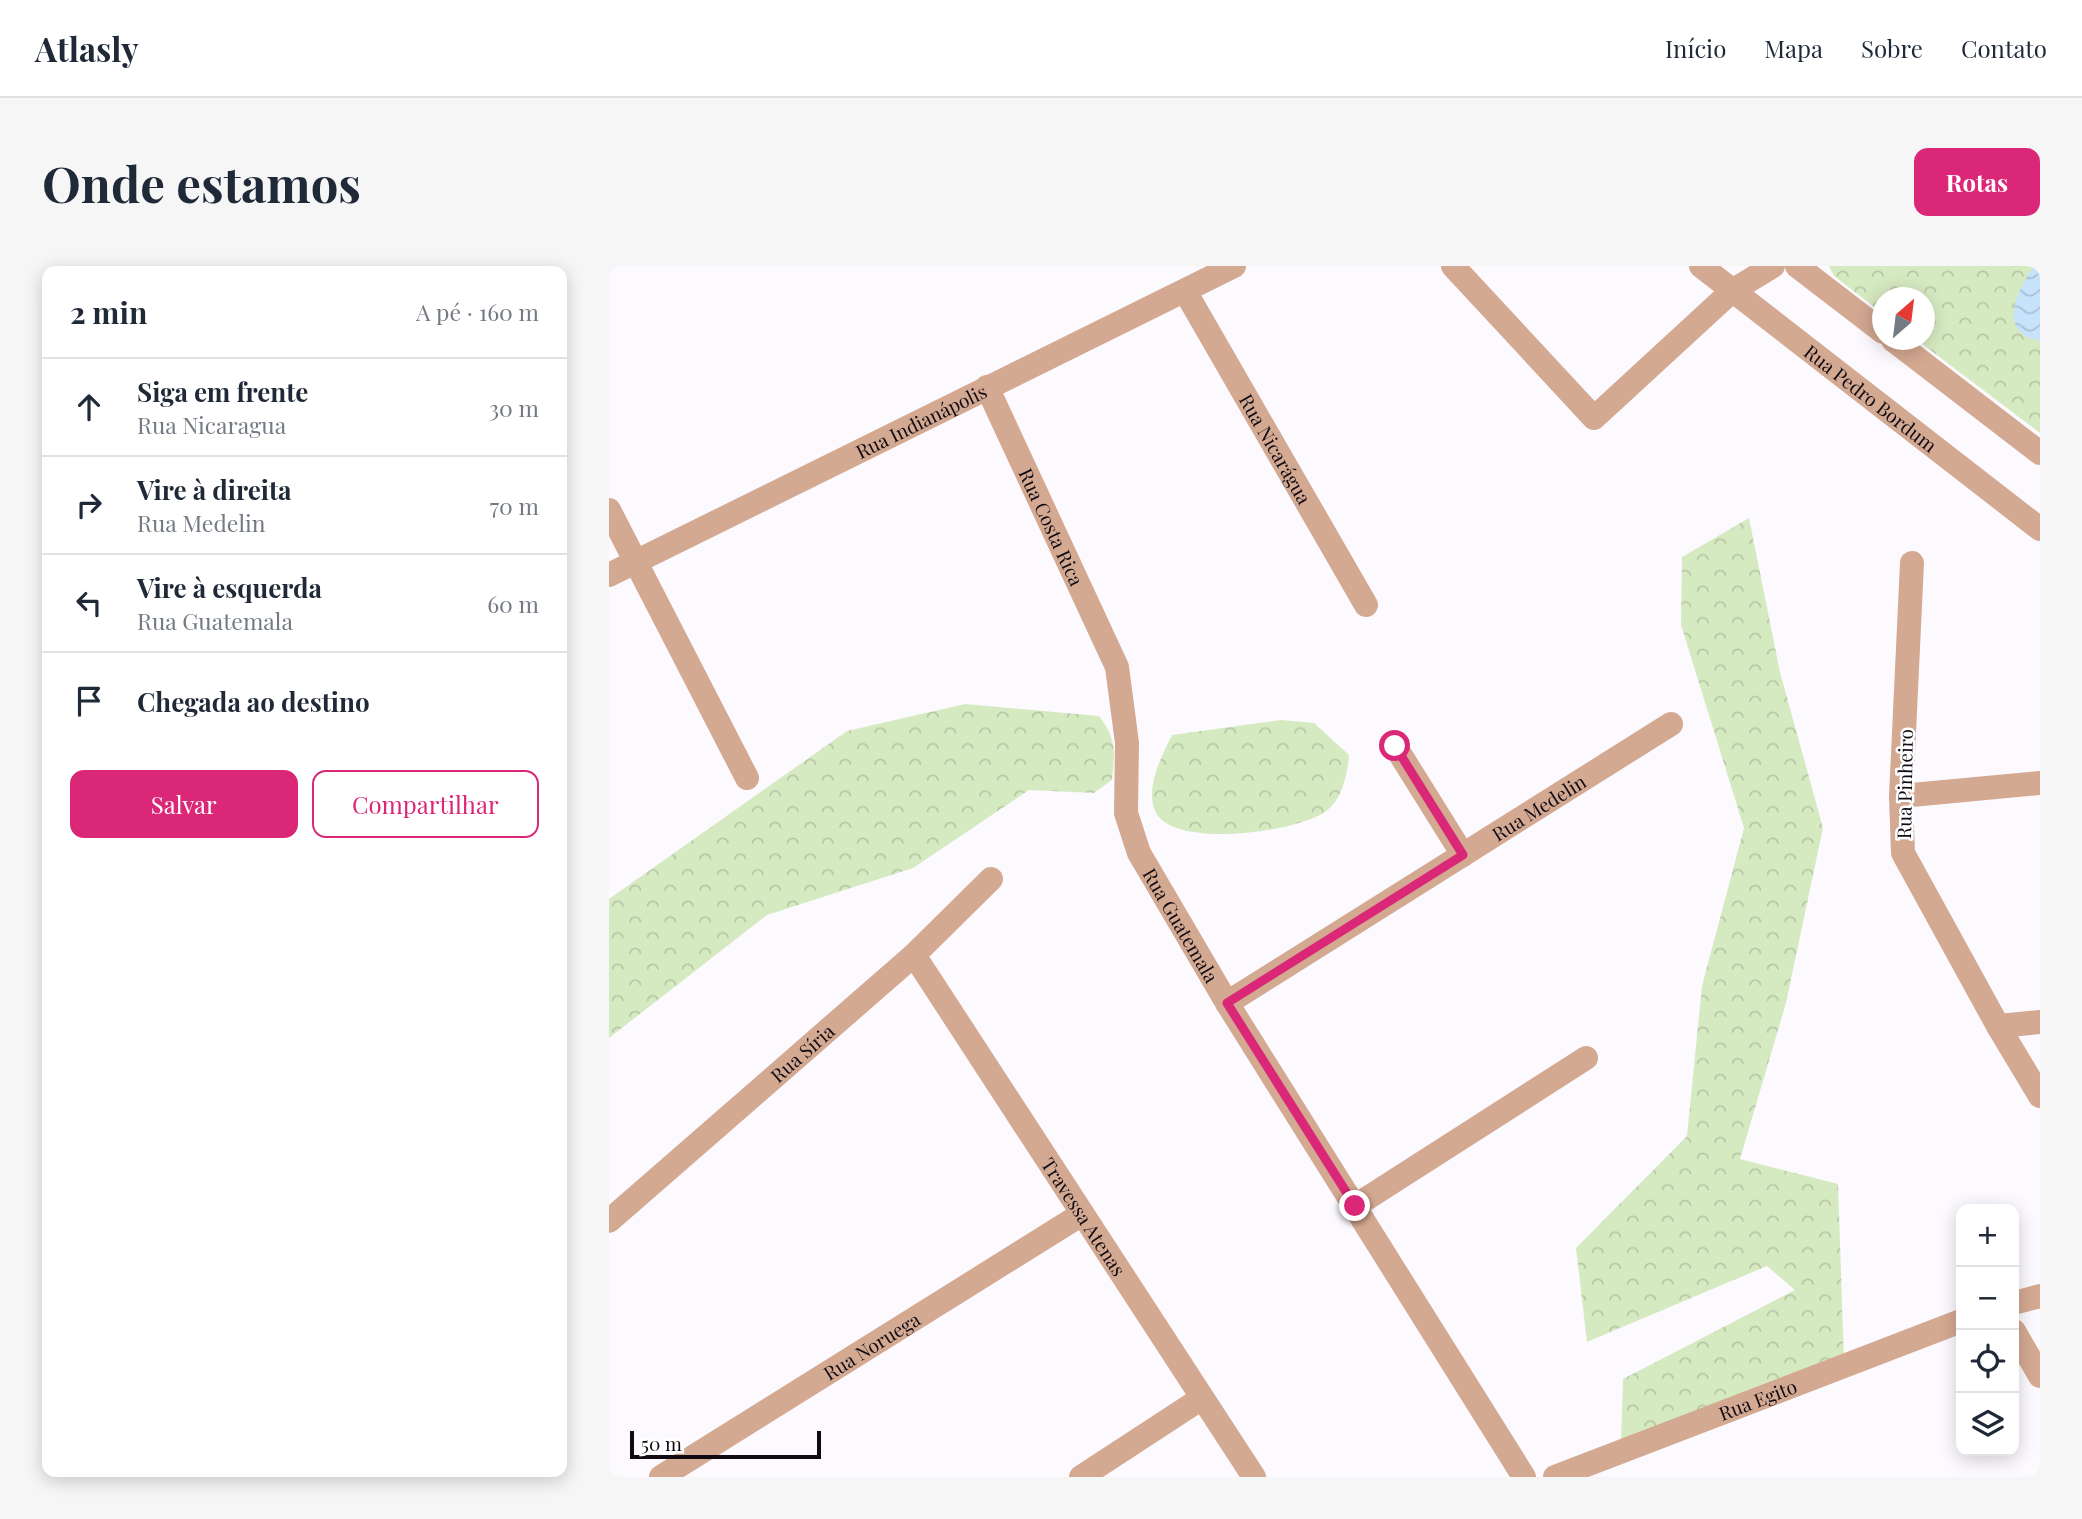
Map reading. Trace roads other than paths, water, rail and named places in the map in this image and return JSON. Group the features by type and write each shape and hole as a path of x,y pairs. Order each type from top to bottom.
{"street":[{"name":"Rua Indianápolis","path":"609,575 1234,266"},
{"path":"1453,266 1594,418 1732,290 1773,266"},
{"name":"Rua Pedro Bordum","path":"1701,266 2040,529"},
{"path":"1797,266 1872,324"},
{"name":"Rua Nicarágua","path":"1185,291 1366,605"},
{"path":"1906,350 2040,453"},
{"name":"Rua Costa Rica","path":"987,387 1117,667"},
{"path":"609,510 747,778"},
{"name":"Rua Pinheiro","path":"1912,563 1901,796 1903,853 1998,1026 2040,1096"},
{"name":"Rua Guatemala","path":"1117,667 1127,743 1126,813 1139,853 1227,1003 1524,1477"},
{"name":"Rua Medelin","path":"1227,1003 1671,724"},
{"path":"1395,746 1463,855"},
{"path":"1901,796 2040,783"},
{"name":"Rua Síria","path":"609,1221 914,955 991,879"},
{"name":"Travessa Atenas","path":"914,955 1254,1477"},
{"path":"1998,1026 2040,1022"},
{"path":"1355,1206 1586,1058"},
{"name":"Rua Noruega","path":"661,1477 1082,1214"},
{"path":"2019,1302 2040,1296"},
{"name":"Rua Egito","path":"1555,1477 1956,1323"},
{"path":"2019,1340 2040,1376"},
{"path":"1081,1477 1202,1398"}],"water":[{"path":"2034,266 2040,266 2040,341 2024,335 2014,320 2019,291"}]}
